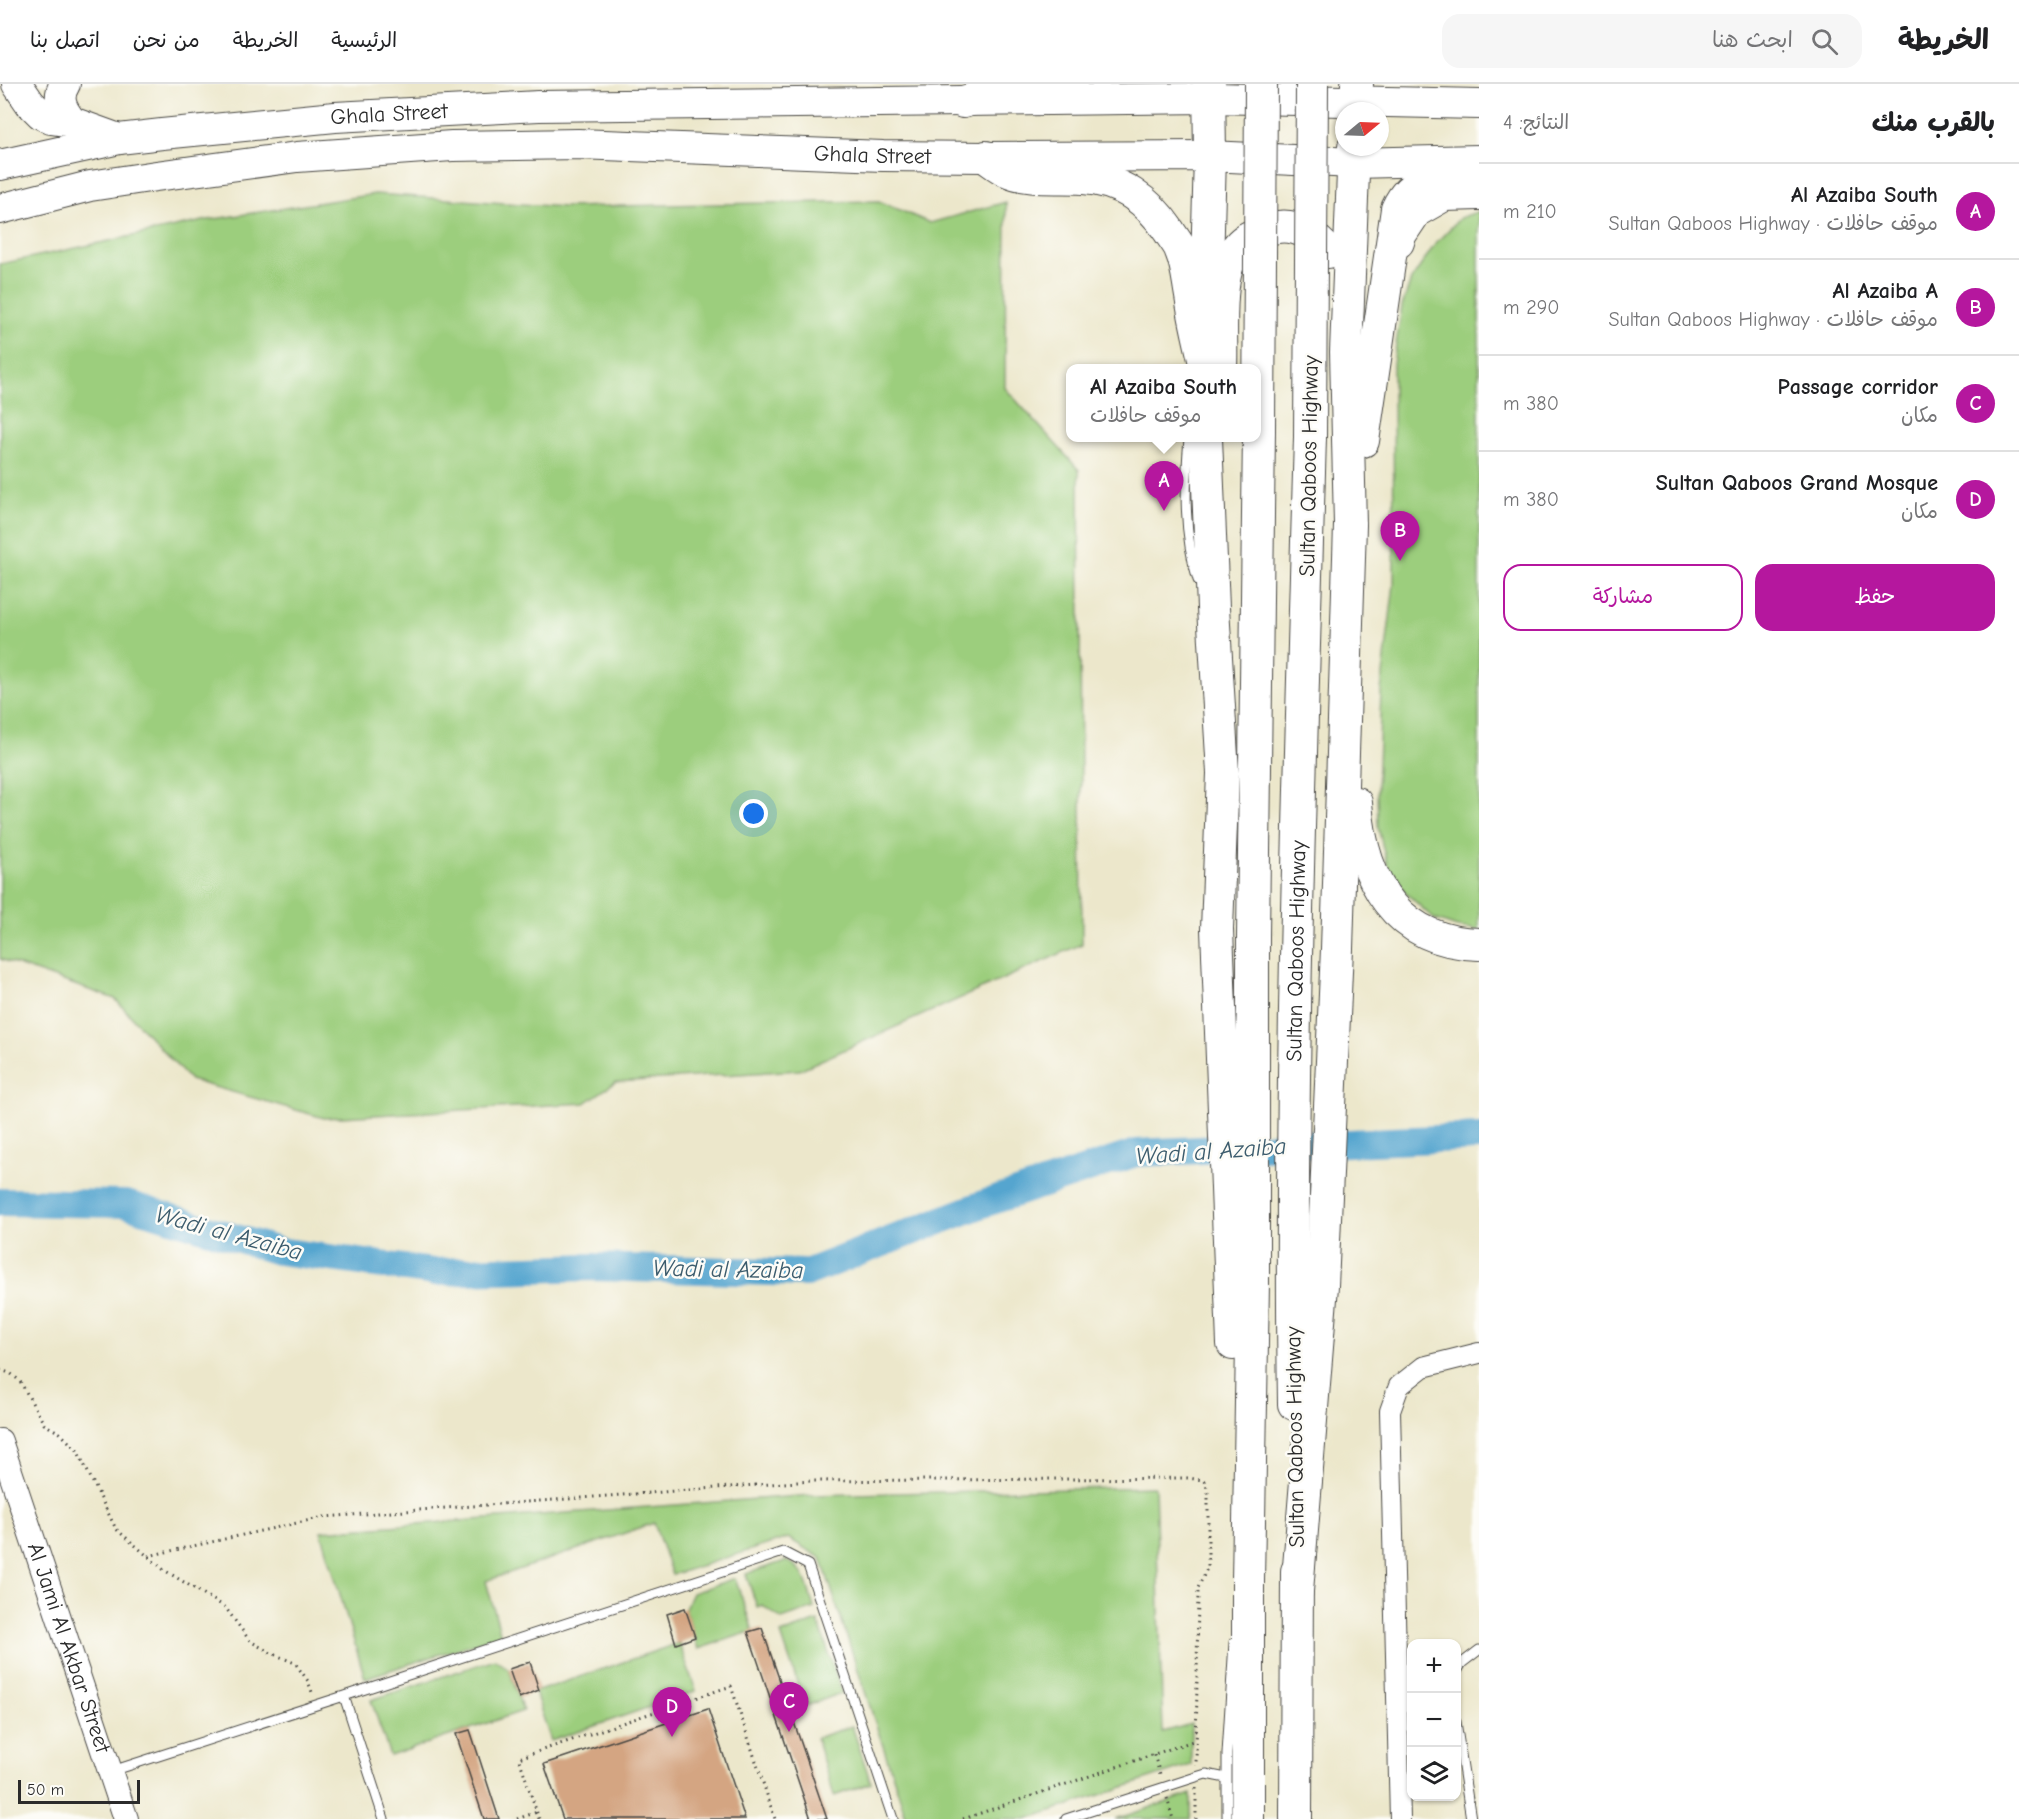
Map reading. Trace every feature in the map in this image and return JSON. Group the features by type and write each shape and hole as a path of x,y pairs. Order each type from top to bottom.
{"highway":[{"path":"963,102 1009,89 1072,84"},
{"name":"Sultan Qaboos Highway","path":"1259,364 1261,84"},
{"name":"Sultan Qaboos Highway","path":"1296,1819 1298,1591 1307,1285 1296,946 1310,437 1312,84"},
{"path":"1209,91 1210,364"},
{"path":"1307,1285 1338,949 1350,525 1346,352 1354,156"},
{"path":"986,157 1005,170 1026,176 1084,178 1109,182 1132,192 1150,207 1181,249 1187,268 1195,317 1210,364"},
{"path":"1350,525 1396,209 1408,190 1426,180 1479,173"},
{"path":"1386,277 1400,235 1416,211 1444,195 1479,194"},
{"path":"1210,364 1224,280 1230,261 1238,246 1250,236 1280,226 1298,228 1310,235 1330,256 1338,272 1346,352"},
{"path":"1206,442 1223,773 1216,929 1241,1282 1248,1594 1248,1819"},
{"path":"1208,479 1215,442"},
{"name":"Sultan Qaboos Highway","path":"1241,1282 1253,937 1259,442"},
{"path":"1346,668 1358,824 1366,860 1377,885 1392,907 1416,927 1441,938 1464,944 1479,944"}],"main road":[{"path":"17,84 30,104 41,114 51,119 72,122 119,139"},
{"path":"65,84 60,96 61,106 72,122"},
{"path":"679,105 749,86"},
{"name":"Ghala Street","path":"6,163 119,139 335,117 539,106 963,102 1209,91 1479,104"},
{"name":"Ghala Street","path":"0,209 90,186 156,176 297,157 452,146 578,144 986,157 1335,155"},
{"name":"Ghala Street","path":"1379,156 1479,160"}],"street":[{"path":"1400,1819 1389,1411 1399,1386 1423,1367 1473,1358"},
{"name":"Al Jami Al Akbar Street","path":"0,1441 126,1819"}],"lane":[{"path":"1189,442 1185,489 1187,536 1198,579 1213,608"},
{"path":"110,1772 783,1552 808,1565 893,1819"},
{"path":"1227,1819 1226,1778 1231,1661 1248,1594"},
{"path":"1461,1664 1479,1650"},
{"path":"344,1696 384,1819"},
{"path":"1460,1747 1472,1819"},
{"path":"1066,1819 1206,1774 1226,1778"}],"path":[{"path":"0,1370 10,1373 20,1381 45,1424 60,1433 77,1450 116,1529 154,1563 225,1607 250,1641 295,1663 308,1681 316,1705"},
{"path":"148,1556 324,1517 799,1482 1175,1478 1203,1480 1208,1492 1208,1566 1198,1588 1195,1818"},
{"path":"539,1819 519,1758 731,1686 775,1819"},
{"path":"963,1819 1196,1740"},
{"path":"517,1819 537,1812"}],"green space":[{"path":"375,194 565,207 879,201 930,223 1006,202 1005,388 1079,470 1082,944 799,1070 616,1082 585,1103 324,1118 190,1080 115,999 0,959 0,264 208,220"},
{"path":"1479,211 1479,930 1457,927 1434,919 1406,893 1388,868 1378,828 1377,791 1381,691 1394,584 1393,364 1402,306 1411,280 1436,243 1460,218"},
{"path":"1155,1487 1163,1732 1191,1724 1191,1765 1027,1819 907,1819 821,1558 788,1538 672,1575 654,1523 486,1581 501,1635 365,1678 321,1531 812,1495"},
{"path":"785,1561 792,1563 802,1573 814,1608 782,1619 762,1605 757,1607 746,1574"},
{"path":"735,1578 753,1631 698,1649 685,1608 692,1593"},
{"path":"818,1621 842,1693 805,1706 781,1634"},
{"path":"679,1643 696,1691 551,1741 535,1692"},
{"path":"495,1659 509,1669 523,1711 390,1756 371,1700"},
{"path":"852,1726 871,1783 834,1796 816,1738"},
{"path":"1191,1794 1191,1819 1116,1819"}],"building":[{"path":"685,1608 695,1637 676,1644 667,1614"},
{"path":"762,1628 827,1819 811,1819 748,1632"},
{"path":"530,1662 539,1690 519,1698 509,1669"},
{"path":"708,1709 745,1819 563,1819 544,1764"},
{"path":"470,1730 499,1819 484,1819 456,1734"}],"waterway":[{"name":"Wadi al Azaiba","path":"0,1202 126,1204 278,1251 434,1272 590,1267 806,1273 983,1204 1136,1153 1479,1137"}],"place":[{"name":"Al Azaiba South","path":"1164,511"},
{"name":"Al Azaiba A","path":"1400,561"},
{"name":"Passage corridor","path":"789,1732"},
{"name":"Sultan Qaboos Grand Mosque","path":"672,1737"}]}
